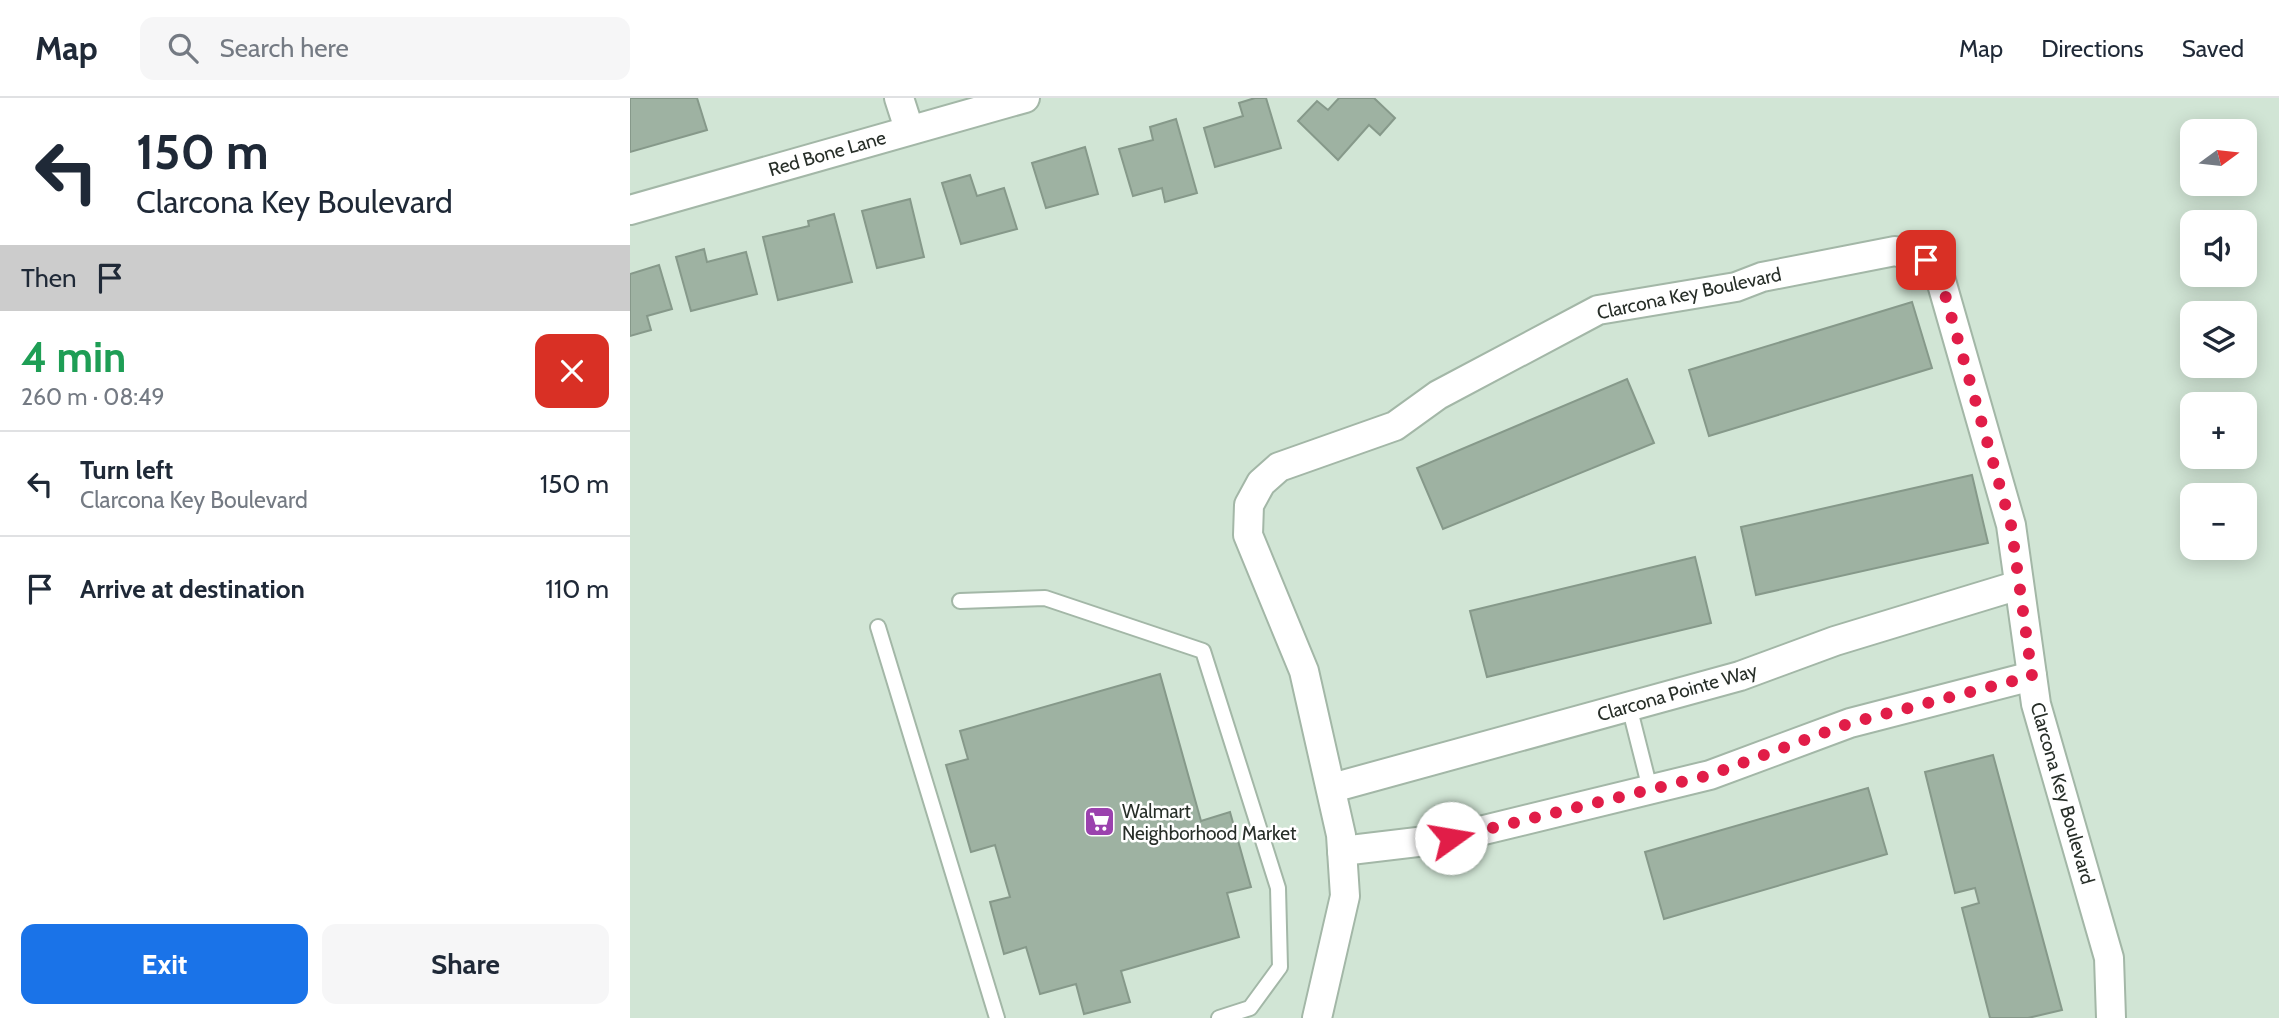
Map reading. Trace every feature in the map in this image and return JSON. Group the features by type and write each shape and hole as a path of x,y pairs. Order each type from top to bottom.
{"street":[{"path":"900,98 909,129"},
{"name":"Red Bone Lane","path":"630,210 1025,98"},
{"name":"Clarcona Key Boulevard","path":"1317,1018 1345,896 1342,851 1332,788 1304,671 1248,535 1249,505 1261,483 1279,467 1395,426 1438,395 1598,310 1736,287 1762,277 1895,251 1926,260 1940,277 2011,525 2036,704 2109,958 2111,1018"},
{"name":"Clarcona Pointe Way","path":"1332,788 1740,676 1835,641 2019,585"},
{"path":"1342,851 1451,838 1710,775 1850,723 2032,676"}],"lane":[{"path":"960,601 1045,598 1203,651 1278,888 1280,967 1248,1013 1219,1018"},
{"path":"878,627 997,1018"},
{"path":"1629,706 1650,789"}],"building":[{"path":"630,98 697,98 707,130 630,152"},
{"path":"1266,98 1281,148 1215,167 1204,128 1243,116 1239,103"},
{"path":"1339,98 1374,98 1395,118 1380,135 1369,125 1338,160 1298,121 1317,101 1328,110"},
{"path":"1176,119 1197,193 1165,202 1162,188 1133,196 1119,149 1153,140 1150,127"},
{"path":"1085,147 1098,194 1046,208 1032,163"},
{"path":"970,175 977,196 1004,188 1017,229 961,244 942,183"},
{"path":"910,199 924,257 877,268 862,211"},
{"path":"834,214 852,282 778,300 763,237 809,226 808,221"},
{"path":"704,249 707,262 746,252 757,294 691,311 676,257"},
{"path":"659,265 672,309 647,316 651,330 630,336 630,274"},
{"path":"1912,302 1932,368 1709,436 1689,370"},
{"path":"1627,379 1654,443 1443,529 1417,468"},
{"path":"1972,475 1988,543 1756,595 1741,527"},
{"path":"1695,557 1711,623 1487,677 1470,611"},
{"path":"1160,674 1201,821 1230,812 1251,887 1227,893 1239,937 1121,971 1130,1002 1084,1014 1076,984 1040,994 1026,947 1004,954 990,902 1010,897 995,845 971,852 946,765 968,759 960,731"},
{"path":"1993,755 2062,1010 2028,1018 1990,1018 1962,908 1979,903 1975,888 1955,893 1925,772"},
{"path":"1868,788 1887,854 1664,919 1645,852"}],"place":[{"name":"Walmart Neighborhood Market","path":"1099,822"}],"route":[{"path":"1451,838 1710,775 1850,723 2032,676 2011,525 1940,277 1926,260"}]}
